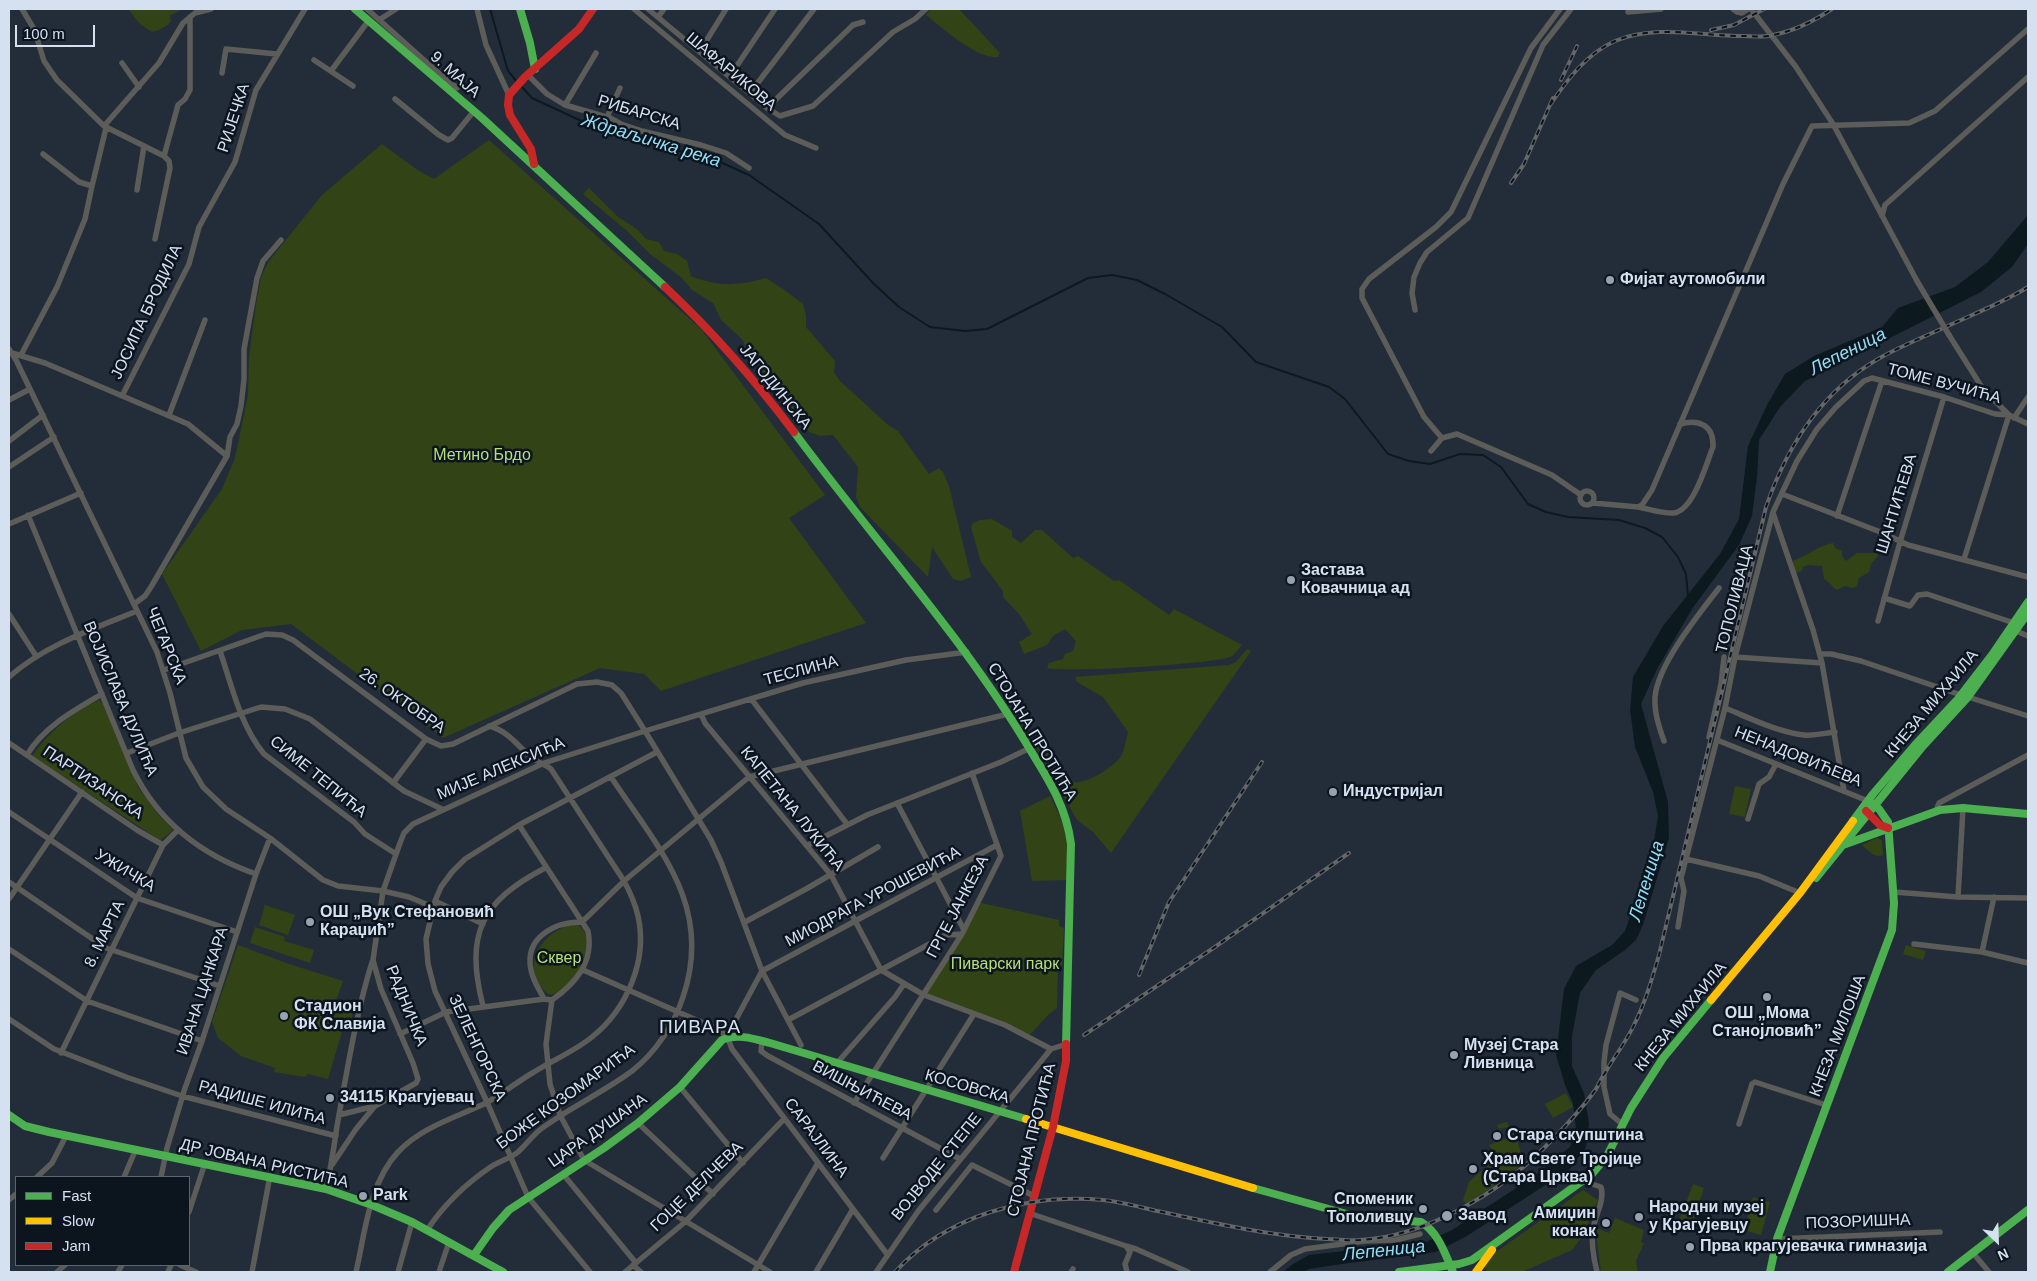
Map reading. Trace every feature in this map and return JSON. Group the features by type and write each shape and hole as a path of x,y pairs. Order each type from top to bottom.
{"street":[{"path":"22,9 34,28 40,52 50,70 105,127 164,156 169,161 170,168 155,239"},
{"path":"22,355 57,287 85,219 105,127 162,59 179,27 190,17 201,11 211,9"},
{"name":"РИЈЕЧКА","path":"196,239 199,227 238,154 256,90 305,9"},
{"name":"9. МАЈА","path":"355,9 434,72 474,111 534,164"},
{"path":"366,9 434,72 456,88"},
{"path":"379,20 396,9"},
{"path":"477,9 486,45 509,95 509,112 531,150 535,160 534,164"},
{"path":"520,9 534,69"},
{"path":"509,95 526,76 579,29 593,9"},
{"name":"ШАФАРИКОВА","path":"634,9 785,135 816,148"},
{"path":"648,9 767,108 780,116 813,106 893,32 926,9"},
{"path":"658,17 664,9"},
{"path":"700,51 726,9"},
{"path":"730,76 775,9"},
{"path":"750,93 814,9"},
{"path":"917,9 921,14"},
{"path":"1442,438 1424,417 1368,312 1362,298 1362,289 1369,279 1436,227 1450,212 1531,48 1560,9"},
{"path":"1415,310 1412,293 1414,277 1420,263 1427,252 1468,218 1543,44 1571,9"},
{"path":"1628,12 1661,9"},
{"path":"1733,9 1742,13 1750,9"},
{"name":"ТОМЕ ВУЧИЋА","path":"1750,9 1796,67 1832,124 1917,281 1980,385 1998,405 2012,416 2028,424"},
{"path":"164,156 178,105 188,96 190,90 190,17"},
{"path":"331,71 369,20"},
{"path":"767,108 853,25 863,22"},
{"path":"1638,507 1642,505 1652,490 1783,184 1812,126 1909,123 1934,111 2028,28"},
{"path":"222,73 226,49 277,54"},
{"path":"564,105 596,53"},
{"path":"532,54 538,60 546,60"},
{"path":"314,60 353,86"},
{"path":"122,63 139,87"},
{"name":"РИБАРСКА","path":"526,76 547,94 564,105 607,117 637,130 726,153 749,168"},
{"path":"1882,216 1885,205 2028,77"},
{"path":"607,117 620,88"},
{"path":"395,99 439,135 448,140 452,138 474,111"},
{"path":"137,190 144,146"},
{"path":"43,154 80,182 92,186"},
{"name":"ЈАГОДИНСКА","path":"534,164 677,297 717,338 771,401 842,496 938,614 966,652"},
{"name":"ЈОСИПА БРОДИЛА","path":"122,396 189,264 196,239"},
{"path":"134,604 151,587 227,456 230,437 237,424 241,406 244,379 244,349 257,278 262,263 280,240"},
{"path":"170,416 205,320"},
{"path":"10,351 192,426 227,456"},
{"name":"ЧЕГАРСКА","path":"10,351 54,437 164,670 188,762 208,793 235,816 270,838 328,883 342,887 383,891 409,897 434,904 483,924"},
{"name":"ТОМЕ ВУЧИЋА","path":"1872,378 1944,397 1995,414 2012,416"},
{"name":"ТОПОЛИВАЦА","path":"1678,926 1684,891 1681,880 1725,708 1735,657 1773,512 1791,471 1816,429 1850,394 1866,380 1872,378"},
{"path":"1837,516 1882,381"},
{"path":"9,400 30,389"},
{"name":"ШАНТИЋЕВА","path":"1878,620 1944,397"},
{"path":"1964,559 2012,416 2028,397"},
{"path":"1995,414 1998,412 1998,405"},
{"path":"9,441 43,416"},
{"path":"1430,451 1442,438 1457,434 1552,475 1581,496 1583,504 1589,505 1593,502 1675,513 1686,508 1692,499 1713,447 1713,438 1706,427 1696,422 1680,424"},
{"path":"9,467 54,437"},
{"path":"1581,496 1584,492 1591,492 1594,498 1593,502"},
{"path":"9,524 81,493"},
{"path":"1782,494 1900,542 2028,577"},
{"path":"1773,512 1820,654 1844,791"},
{"name":"ВОЈИСЛАВА ДУЛИЋА","path":"28,515 137,778 149,796 178,830 219,859 256,874"},
{"path":"1664,742 1655,709 1658,684 1687,631 1719,588"},
{"path":"1884,598 1910,606 1918,595 1927,594 2015,627 2028,636"},
{"name":"КНЕЗА МИХАИЛА","path":"2015,627 2028,602"},
{"path":"9,677 36,656 77,635 137,611"},
{"name":"КНЕЗА МИХАИЛА","path":"1399,1272 1451,1269 1472,1260 1583,1181 1607,1156 1622,1124 1651,1076 1673,1046 1872,803 1923,746 1964,696 2015,627 2028,613"},
{"path":"9,614 36,656"},
{"name":"26. ОКТОБРА","path":"220,651 250,638 271,634 285,636 426,739 445,746 572,685 587,682 612,685 618,690 645,730 718,855 762,971 801,1045"},
{"path":"164,670 220,651"},
{"name":"СИМЕ ТЕПИЋА","path":"220,651 252,738 271,760 354,822 366,834 396,854"},
{"name":"ТЕСЛИНА","path":"645,730 836,675 926,656 966,652"},
{"name":"СТОЈАНА ПРОТИЋА","path":"966,652 1008,714 1056,794 1068,824 1071,839 1066,1065 1053,1127 1014,1272"},
{"path":"1820,654 1831,654 1861,661 2028,716"},
{"name":"ТОПОЛИВАЦА","path":"1709,738 1724,657"},
{"path":"1735,657 1822,663"},
{"path":"27,755 40,738 55,724 102,694"},
{"path":"752,700 847,824"},
{"path":"127,753 241,712 268,706 300,714 393,783 416,798 442,809"},
{"path":"1725,708 1773,727 1806,735 1835,732"},
{"name":"КАПЕТАНА ЛУКИЋА","path":"701,714 705,723 831,875 881,970"},
{"path":"544,998 531,970 534,946 541,935 554,927 570,922 582,922 624,881 749,777 1008,714"},
{"path":"356,1272 372,1205 391,1160 405,1145 426,1131 487,1102 579,1046 600,1030 619,1007 629,989 639,959 641,939 636,908 624,881 550,769 544,763 537,761 507,735 489,726"},
{"name":"МИЈЕ АЛЕКСИЋА","path":"383,891 403,836 410,827 442,809 544,763 645,730"},
{"path":"393,783 426,739"},
{"name":"НЕНАДОВИЋЕВА","path":"1717,740 1872,803"},
{"name":"ПАРТИЗАНСКА","path":"9,743 137,830 163,845"},
{"path":"808,845 847,824 1001,762 1028,749"},
{"name":"ЗЕЛЕНГОРСКА","path":"590,1272 528,1196 433,984 428,964 426,940 434,904 446,880 464,859 519,825 657,752"},
{"path":"1936,811 1939,804 2028,755"},
{"path":"550,769 554,760"},
{"path":"1748,819 1759,784 1769,777 1776,764"},
{"name":"ГРГЕ ЈАНКЕЗА","path":"854,1103 963,932 1001,856 972,773"},
{"name":"БОЖЕ КОЗОМАРИЋА","path":"428,1230 454,1195 472,1179 518,1153 530,1138 560,1115 618,1080 644,1060 656,1046 678,1012 690,976 692,951 691,924 687,906 679,883 660,850 611,777"},
{"path":"9,899 82,792"},
{"path":"788,1020 946,935 963,932 898,803"},
{"path":"1872,803 1888,820 1888,828"},
{"path":"1958,897 1963,808"},
{"path":"1842,846 1936,811 1963,808 2028,814"},
{"path":"1866,811 1880,825 1888,828"},
{"name":"КНЕЗА МИХАИЛА","path":"1800,893 1810,885 1842,846 1866,811"},
{"name":"УЖИЧКА","path":"9,812 137,898 237,932"},
{"path":"519,825 588,931 589,940 583,970 568,988 552,1000 546,1044 550,1084 560,1115 584,1160 770,1272"},
{"name":"КНЕЗА МИЛОША","path":"1770,1272 1778,1239 1826,1105 1891,936 1894,892 1888,828"},
{"name":"8. МАРТА","path":"61,1053 163,845 178,830"},
{"name":"ИВАНА ЦАНКАРА","path":"161,1176 165,1155 182,1096 202,1041 256,874 270,838"},
{"name":"МИОДРАГА УРОШЕВИЋА","path":"762,971 997,845"},
{"path":"745,922 878,847"},
{"path":"1686,859 1759,876 1800,893"},
{"path":"483,1006 474,965 475,946 483,924 496,902 505,893 546,868"},
{"path":"9,882 100,945 112,951 220,986"},
{"name":"РАДНИЧКА","path":"339,1115 375,1106 413,1085 418,1079 413,1062 381,989 373,960 383,891"},
{"path":"1894,892 1958,897 2028,898"},
{"path":"1982,952 1994,897"},
{"path":"1914,944 1982,952 2028,963"},
{"path":"9,949 87,1001 202,1041"},
{"path":"326,1189 365,985 373,960"},
{"name":"КОСОВСКА","path":"583,970 719,1030 727,1036 739,1036 873,1073 1204,1172 1216,1178 1322,1208 1360,1217 1427,1224 1434,1233 1451,1269"},
{"path":"881,970 924,995 1005,1026 1051,1049 1067,1044"},
{"name":"ЦАРА ДУШАНА","path":"474,1255 503,1215 528,1196 638,1123 680,1087 727,1036 762,971"},
{"path":"837,1063 895,997 904,984"},
{"path":"1622,1124 1610,1114 1606,1100 1604,1055 1620,993 1636,1000"},
{"path":"400,1034 446,1012 544,998 552,1000"},
{"path":"882,1158 974,1014"},
{"name":"РАДИШЕ ИЛИЋА","path":"9,1019 38,1040 61,1053 182,1096 336,1136"},
{"name":"САРАЈЛИНА","path":"727,1036 732,1048 784,1119 888,1254"},
{"name":"ВИШЊИЋЕВА","path":"762,1042 761,1050 763,1054 960,1159"},
{"name":"ВОЈВОДЕ СТЕПЕ","path":"876,1272 919,1210 1051,1049"},
{"path":"1739,1124 1752,1084 1755,1082 1826,1105"},
{"path":"680,1087 743,1163"},
{"name":"РАДНИЧКА","path":"332,1165 356,1128 375,1106"},
{"name":"ДР ЈОВАНА РИСТИЋА","path":"9,1115 25,1126 66,1136 270,1176 326,1189 372,1205 412,1222 474,1255 500,1272"},
{"name":"ГОЦЕ ДЕЛЧЕВА","path":"625,1272 685,1222 784,1119"},
{"path":"638,1123 713,1194"},
{"path":"38,1176 52,1163 66,1136"},
{"path":"124,1176 136,1149"},
{"path":"190,1209 205,1163"},
{"path":"754,1272 818,1163"},
{"path":"936,1210 972,1165 1034,1196"},
{"path":"563,1174 641,1272"},
{"path":"252,1272 270,1176"},
{"path":"1583,1181 1601,1187 1602,1198 1592,1231 1597,1272"},
{"path":"816,1272 853,1209"},
{"path":"1948,1272 2028,1210"},
{"path":"1029,1213 1136,1249 1188,1272"},
{"path":"398,1272 412,1222"},
{"name":"ПОЗОРИШНА","path":"1778,1239 1940,1232"},
{"path":"1270,1272 1291,1255 1306,1249 1365,1241 1396,1240 1420,1234"},
{"path":"1476,1272 1481,1262 1500,1241"},
{"path":"439,1272 449,1242"},
{"path":"1126,1246 1130,1252 1125,1264 1127,1272"},
{"path":"1973,1253 1989,1272"},
{"path":"182,1266 196,1272"}],"green space":[{"path":"128,9 182,9 170,16 171,21 168,25 152,32 140,24"},
{"path":"931,9 959,9 1000,53 998,57 990,57 960,42 926,15"},
{"name":"Метино Брдо","path":"489,140 701,329 825,495 789,518 866,623 661,691 644,674 600,668 443,738 291,624 242,630 201,651 162,574 222,489 235,458 248,395 249,357 256,305 261,277 269,261 322,195 382,144 419,171 434,179"},
{"path":"589,188 617,216 638,230 646,239 659,242 664,251 677,254 687,261 691,276 719,284 746,283 766,278 803,304 806,315 806,327 835,361 834,372 839,380 888,425 898,431 929,474 939,468 943,472 949,486 971,577 960,581 953,579 932,547 928,577 860,507 856,497 858,467 833,435 820,436 809,432 747,353 743,340 721,320 713,303 692,290 682,278 650,254 627,231 583,194"},
{"path":"992,519 1012,531 1012,537 1021,543 1035,530 1042,530 1073,558 1078,556 1114,581 1119,580 1169,615 1174,609 1242,645 1232,656 1200,662 1109,669 1047,668 1049,663 1063,659 1065,654 1073,651 1076,641 1065,629 1053,636 1047,645 1024,654 1019,642 1032,634 1019,614 1003,597 1003,591 981,562 971,527 973,523 980,520"},
{"path":"1833,543 1835,548 1842,551 1842,556 1846,561 1857,553 1877,553 1878,556 1871,564 1869,572 1859,578 1857,586 1853,588 1845,586 1837,590 1835,589 1824,579 1822,566 1808,565 1803,567 1802,571 1795,573 1793,561"},
{"path":"1247,649 1251,651 1111,853 1093,832 1077,820 1034,743 1042,740 1073,782 1092,778 1112,765 1121,756 1128,732 1103,697 1077,682 1075,677 1229,665 1236,662"},
{"path":"99,700 103,704 138,787 157,813 173,830 161,840 32,756 46,739 70,717"},
{"path":"1735,786 1751,789 1745,817 1729,814"},
{"path":"1050,796 1067,831 1068,880 1032,881 1020,811"},
{"path":"1877,838 1882,840 1883,855 1880,856 1872,853 1862,845"},
{"name":"Пиварски парк","path":"977,902 1059,920 1059,926 1064,928 1062,965 1058,966 1057,1008 1029,1036 925,994"},
{"path":"265,905 295,915 288,935 259,925"},
{"name":"Сквер","path":"575,924 583,930 587,940 586,952 581,965 575,977 566,987 557,993 548,994 539,984 535,973 534,962 538,951 552,934"},
{"path":"255,927 285,937 284,941 314,950 310,963 250,943"},
{"path":"238,945 343,981 335,1003 352,1010 351,1026 344,1025 328,1079 308,1074 305,1077 274,1072 275,1068 241,1056 218,1038 212,1022"},
{"path":"1906,945 1926,951 1923,960 1903,954"},
{"path":"1566,1093 1573,1107 1553,1118 1545,1104"},
{"path":"1507,1122 1509,1127 1513,1126 1524,1163 1466,1204 1463,1200 1469,1182 1489,1164 1491,1167 1488,1170 1489,1174 1500,1168 1496,1163 1492,1165 1490,1163 1497,1157 1489,1145 1511,1137 1506,1127 1499,1129 1497,1125"},
{"path":"1693,1184 1704,1188 1691,1227 1679,1221"},
{"path":"1583,1190 1598,1200 1582,1237 1572,1250 1522,1272 1487,1272 1484,1265 1492,1255"},
{"path":"1753,1197 1770,1202 1761,1235 1744,1230"},
{"path":"1615,1218 1644,1230 1641,1242 1644,1243 1636,1261 1638,1272 1601,1272 1597,1228 1609,1233"}],"water":[{"name":"Лепеница","path":"2028,215 2028,244 2012,267 1981,292 1805,381 1780,407 1759,440 1752,516 1739,545 1692,609 1657,669 1641,704 1668,802 1669,838 1643,925 1636,940 1596,970 1580,993 1572,1036 1572,1066 1584,1093 1589,1123 1586,1147 1570,1169 1467,1236 1436,1252 1309,1269 1304,1272 1283,1272 1309,1255 1426,1242 1452,1230 1533,1177 1570,1147 1576,1129 1573,1103 1565,1085 1556,1055 1564,989 1576,966 1612,945 1625,931 1653,847 1658,816 1653,792 1635,747 1630,710 1633,677 1663,626 1720,554 1739,519 1748,446 1767,405 1785,374 1814,356 1882,327 1898,308 1955,287 1988,262"},
{"path":"1701,1214 1720,1221 1717,1230 1698,1224"}],"waterway":[{"name":"Ждраљичка река","path":"490,9 508,71 518,83"},
{"name":"Ждраљичка река","path":"521,86 532,98 590,125 674,150 707,156 749,175 819,224 873,283 899,307 930,327 965,331 987,329 1088,278 1112,275 1137,280 1222,327 1256,362 1329,387 1345,399 1388,454 1409,461 1430,464 1460,454 1483,455 1501,467 1528,504 1546,512 1568,517 1619,520 1645,528 1662,537 1678,557 1686,574 1688,596"}],"railway":[{"path":"1711,30 1734,25 1764,9"},
{"path":"1550,105 1570,77 1586,60 1615,41 1646,33 1662,32 1727,36 1769,36 1804,25 1832,9"},
{"path":"1561,80 1577,46"},
{"path":"1511,183 1524,164 1553,98"},
{"path":"895,1272 916,1252 964,1222 990,1212 1046,1200 1110,1201 1244,1229 1285,1235 1356,1240 1384,1237 1409,1231 1459,1210 1483,1196 1526,1165 1564,1127 1596,1089 1631,1031 1645,1000 1659,955 1766,507 1784,463 1796,442 1808,422 1823,404 1839,387 1858,372 1878,359 2028,287"},
{"path":"1139,975 1169,902 1262,762"},
{"path":"1084,1035 1212,949 1349,853"}],"traffic: fast":[{"path":"355,9 482,118 665,287"},
{"path":"520,9 535,69"},
{"path":"794,432 970,659 1023,738 1059,802 1071,844 1066,1044"},
{"path":"1853,821 1873,794 1915,745 1958,699 1992,655 2028,602"},
{"path":"1816,878 1923,746 1968,697 2028,613"},
{"path":"1770,1272 1777,1239 1892,930 1894,903 1888,822 1879,809 1868,801"},
{"path":"1843,845 1940,810 1963,808 2028,814"},
{"path":"1399,1272 1459,1264 1472,1260 1592,1174 1607,1156 1631,1108 1663,1058 1711,1000"},
{"path":"474,1255 493,1228 509,1210 604,1148 638,1123 680,1087 722,1040 728,1038 746,1037 764,1041 1026,1119"},
{"path":"9,1115 25,1126 49,1132 326,1189 372,1205 412,1222 503,1272"},
{"path":"1253,1188 1354,1216 1421,1222 1437,1238 1453,1272"},
{"path":"1948,1272 2028,1210"}],"traffic: slow":[{"path":"1711,1000 1800,893 1853,821"},
{"path":"1026,1119 1253,1188"},
{"path":"1476,1272 1492,1250"}],"traffic: jam":[{"path":"534,164 531,149 510,115 509,95 525,77 579,29 593,9"},
{"path":"665,287 733,357 794,432"},
{"path":"1866,811 1880,825 1888,828"},
{"path":"1014,1272 1053,1127 1066,1061 1066,1044"}],"place":[{"name":"Фијат аутомобили","path":"1610,280"},
{"name":"Застава Ковачница ад","path":"1291,580"},
{"name":"Индустријал","path":"1333,792"},
{"name":"ОШ „Вук Стефановић Караџић”","path":"310,922"},
{"name":"ОШ „Мома Станојловић”","path":"1767,997"},
{"name":"Стадион ФК Славија","path":"284,1016"},
{"name":"Музеј Стара Ливница","path":"1454,1055"},
{"name":"34115 Крагујевац","path":"330,1098"},
{"name":"Стара скупштина","path":"1497,1136"},
{"name":"Храм Свете Тројице (Стара Црква)","path":"1473,1169"},
{"name":"Park","path":"363,1196"},
{"name":"Споменик Тополивцу","path":"1423,1209"},
{"name":"Завод","path":"1447,1216"},
{"name":"Народни музеј у Крагујевцу","path":"1639,1217"},
{"name":"Амиџин конак","path":"1606,1223"},
{"name":"Прва крагујевачка гимназија","path":"1690,1247"}],"district":[{"name":"ПИВАРА","path":"700,1028"}]}
